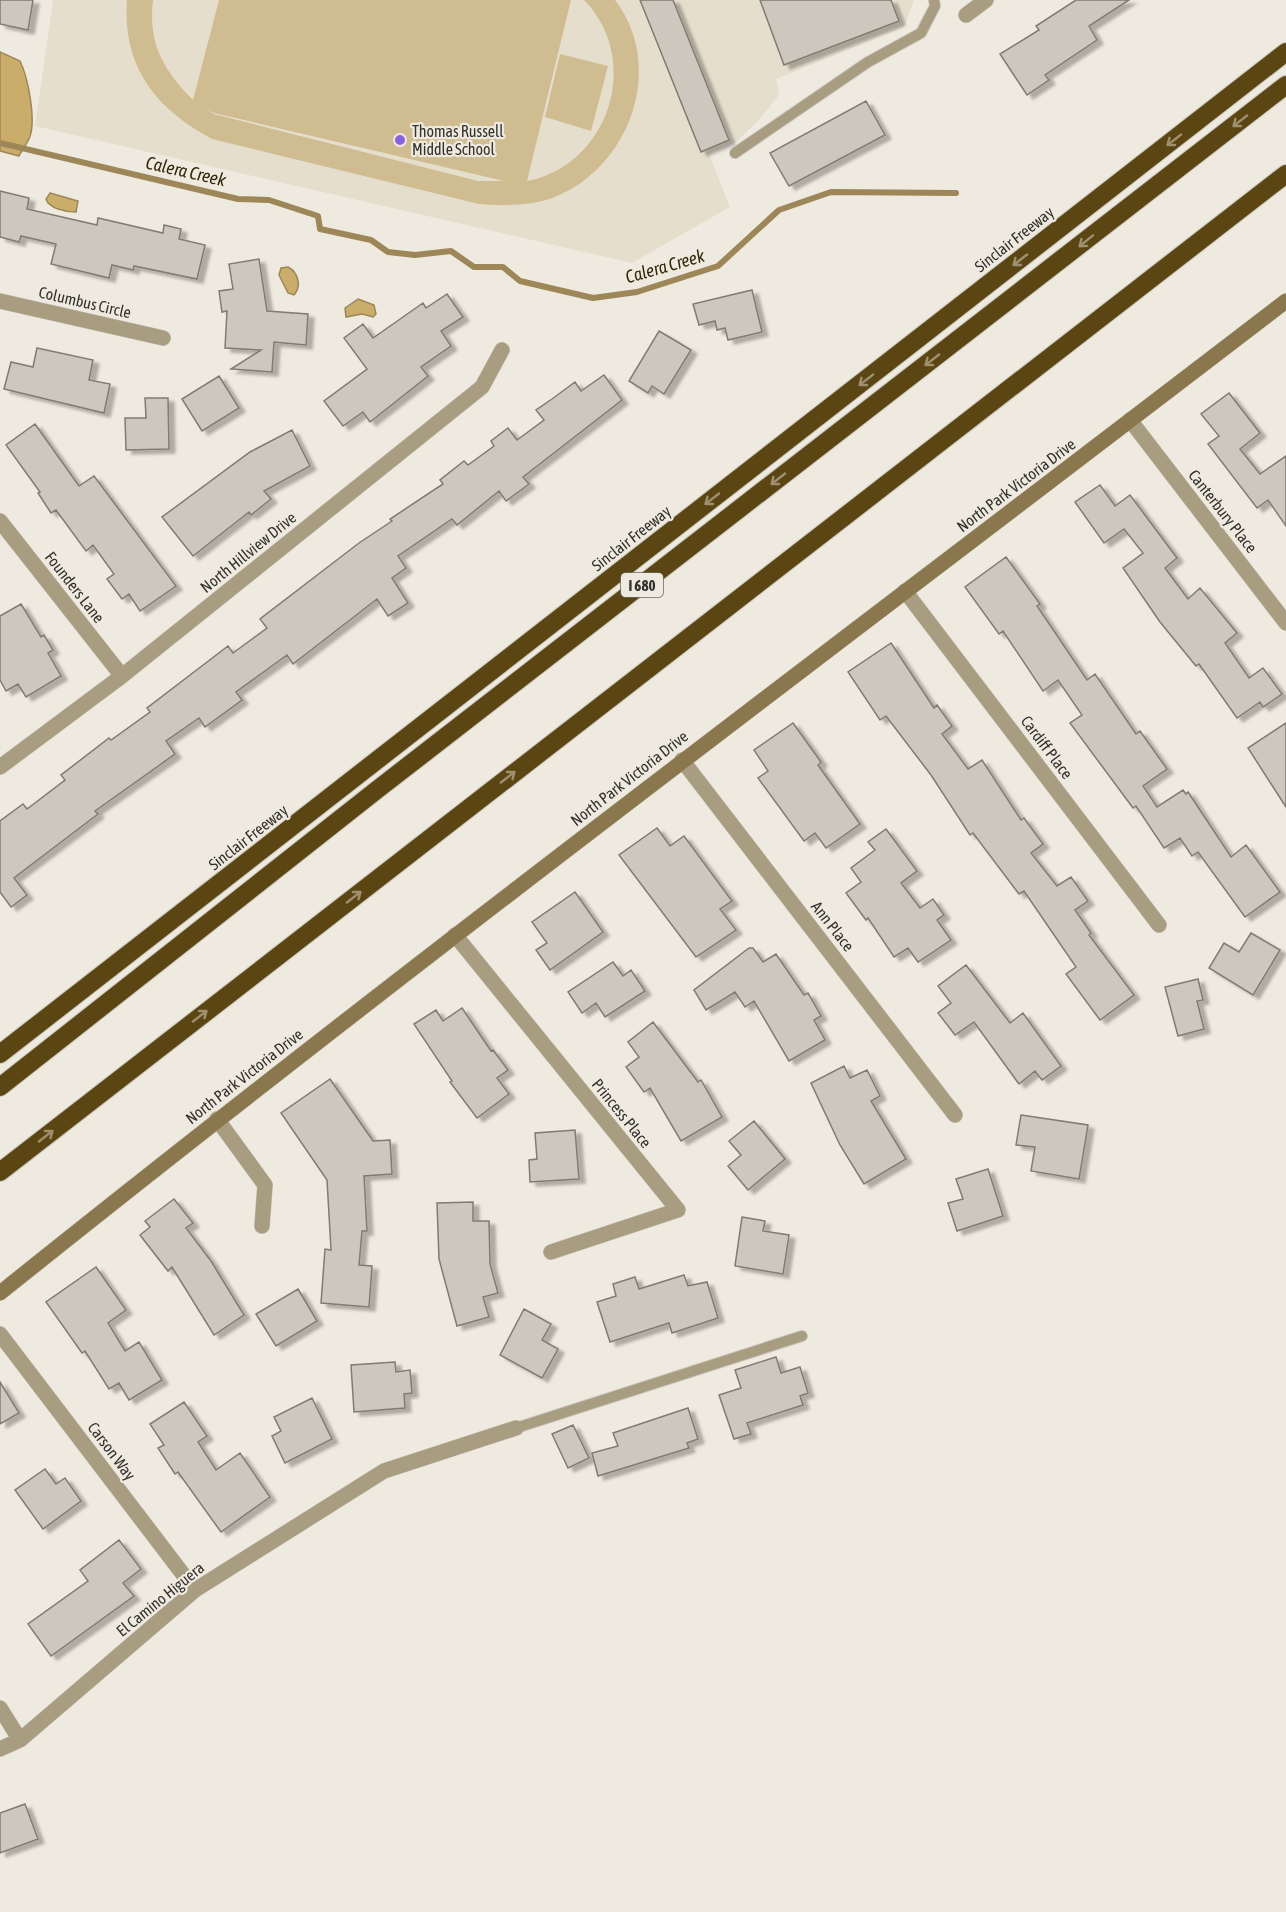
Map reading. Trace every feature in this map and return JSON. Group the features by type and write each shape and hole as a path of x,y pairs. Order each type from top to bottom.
{"highway":[{"name":"Sinclair Freeway","path":"0,1054 1286,52"},
{"name":"I 680","path":"0,1087 387,782 1286,85"},
{"path":"0,1172 1286,174"}],"street":[{"path":"966,15 986,0"},
{"name":"Columbus Circle","path":"0,301 163,338"},
{"name":"North Park Victoria Drive","path":"0,1293 217,1119 455,935 1286,301"},
{"name":"North Hillview Drive","path":"0,767 122,676 482,387 502,350"},
{"name":"Canterbury Place","path":"1130,420 1286,623"},
{"name":"Founders Lane","path":"0,521 122,676"},
{"name":"Cardiff Place","path":"905,591 1160,925"},
{"name":"Ann Place","path":"682,760 955,1114"},
{"name":"Princess Place","path":"455,935 678,1210 551,1252"},
{"path":"217,1119 265,1185 261,1226"},
{"name":"Carson Way","path":"0,1334 195,1590"},
{"name":"El Camino Higuera","path":"0,1749 20,1740 195,1590 384,1471 516,1428"},
{"path":"0,1708 20,1740"}],"lane":[{"path":"735,153 868,62 921,33 934,6 934,0"},
{"path":"516,1428 802,1336"}],"shaded area":[{"name":"Thomas Russell Middle School","path":"53,0 914,0 904,27 776,79 779,95 758,121 736,142 709,154 730,207 632,263 35,126"},
{"path":"127,0 153,0 153,30 160,55 173,77 193,100 219,0 571,0 527,181 555,171 579,154 597,133 608,107 614,79 612,51 602,24 584,0 615,0 630,27 638,56 638,85 632,114 619,141 602,164 579,184 552,198 535,203 479,204 212,139 174,114 159,100 137,66 130,46","holes":["207,110 504,181 478,181 214,114"]},
{"path":"0,52 20,61 28,88 32,111 31,131 19,156 0,151"},
{"path":"560,54 608,66 591,131 545,117"},
{"path":"50,193 78,201 76,212 54,208 46,199"},
{"path":"288,267 298,280 298,288 294,295 288,293 279,275 281,268"},
{"path":"358,299 374,305 376,314 373,317 362,314 346,317 345,308"}],"building":[{"path":"0,0 33,0 28,30 0,24"},
{"path":"640,0 673,0 729,140 701,152"},
{"path":"760,0 891,0 899,21 784,65"},
{"path":"1076,0 1129,0 1089,26 1097,40 1045,75 1049,80 1027,95 1000,54 1039,30 1036,26"},
{"path":"866,101 885,135 789,186 770,153"},
{"path":"0,191 29,198 27,209 97,225 98,218 163,233 164,225 181,229 179,239 205,245 197,279 134,266 133,270 112,265 109,278 51,264 56,244 21,236 19,242 0,237"},
{"path":"259,259 267,311 308,314 306,345 274,342 272,372 231,369 261,350 225,348 227,311 222,312 219,291 233,289 229,264"},
{"path":"752,290 762,332 728,340 725,328 717,330 715,321 699,325 693,304"},
{"path":"447,294 463,317 441,331 451,346 421,367 428,376 370,422 363,412 343,426 324,401 367,369 344,338 363,324 373,338 423,303 426,308"},
{"path":"659,331 691,350 664,394 652,386 648,393 629,381"},
{"path":"37,348 93,360 89,380 110,384 104,413 4,389 11,362 33,367"},
{"path":"604,375 622,400 523,477 529,484 506,501 499,491 457,525 452,519 398,556 406,568 392,578 408,603 388,616 377,599 293,664 287,655 236,692 242,700 205,727 199,718 166,741 175,754 95,811 98,814 14,878 27,895 11,907 0,892 0,821 23,804 27,809 65,780 61,775 109,738 111,740 150,712 147,708 228,646 233,653 267,628 260,619 359,543 392,521 390,519 443,484 440,480 464,461 468,465 494,446 491,441 508,428 517,440 544,420 536,410 575,382 581,391"},
{"path":"219,376 239,408 202,431 182,399"},
{"path":"1229,393 1260,433 1240,449 1260,474 1286,456 1286,526 1268,500 1257,508 1208,444 1219,436 1201,414"},
{"path":"145,398 168,398 169,449 126,450 125,418 146,418"},
{"path":"35,424 79,486 94,476 176,586 140,611 129,594 122,599 107,579 114,574 93,545 86,551 56,510 51,513 38,493 40,492 6,445"},
{"path":"292,430 310,466 264,491 271,499 251,515 249,512 193,556 162,517 250,452"},
{"path":"1100,485 1115,506 1130,495 1177,558 1165,568 1188,599 1200,588 1237,633 1225,643 1249,678 1263,668 1282,694 1263,707 1260,702 1237,718 1199,664 1196,666 1160,622 1123,568 1143,553 1124,529 1104,543 1075,502"},
{"path":"1006,557 1040,604 1037,606 1087,680 1095,674 1136,734 1140,731 1167,769 1143,786 1157,807 1183,790 1186,794 1188,792 1231,857 1246,845 1280,892 1245,917 1198,852 1192,856 1180,838 1164,848 1136,806 1133,808 1070,723 1082,715 1058,680 1043,691 1003,631 999,634 965,587"},
{"path":"21,604 41,637 44,635 53,650 48,653 61,676 26,697 18,684 6,691 0,680 0,616"},
{"path":"891,643 934,708 937,705 952,726 942,734 968,769 982,760 1021,820 1024,818 1043,844 1031,853 1057,886 1071,877 1088,901 1075,910 1091,933 1089,935 1134,995 1100,1020 1066,974 1076,967 1024,891 1019,894 973,833 970,835 931,775 886,716 880,720 848,672"},
{"path":"793,723 821,762 818,765 860,824 826,848 815,833 804,841 758,778 768,771 754,750"},
{"path":"1286,723 1286,807 1248,748"},
{"path":"657,828 670,846 684,836 732,901 720,909 736,930 696,957 619,855"},
{"path":"886,829 917,871 901,883 920,908 933,899 944,915 937,920 951,940 918,962 908,948 894,957 868,918 866,920 846,893 861,882 851,868 875,850 868,842"},
{"path":"575,892 603,932 550,970 536,950 547,943 532,922"},
{"path":"1251,933 1280,950 1253,995 1209,968 1224,943 1239,952"},
{"path":"749,948 753,948 763,962 776,954 804,995 808,993 821,1016 814,1020 825,1040 789,1061 754,1001 745,1007 735,992 706,1010 694,990"},
{"path":"613,962 623,976 631,970 645,991 605,1017 596,1003 582,1013 568,992"},
{"path":"966,965 1010,1023 1023,1013 1061,1066 1042,1080 1035,1071 1019,1084 974,1022 955,1035 938,1013 951,1003 938,986"},
{"path":"1198,979 1203,1000 1197,1001 1204,1029 1178,1036 1165,987"},
{"path":"462,1008 491,1051 493,1050 508,1070 497,1078 509,1094 477,1118 450,1082 452,1081 414,1024 436,1010 443,1021"},
{"path":"653,1022 698,1082 701,1080 722,1117 681,1141 650,1088 644,1092 626,1067 639,1057 628,1042"},
{"path":"844,1066 850,1078 867,1070 880,1096 871,1101 906,1159 864,1184 840,1145 811,1083"},
{"path":"330,1079 373,1141 390,1140 392,1174 364,1176 367,1231 362,1231 359,1265 372,1266 369,1307 321,1303 325,1249 331,1250 327,1180 281,1113"},
{"path":"1021,1115 1088,1125 1079,1179 1031,1171 1035,1147 1016,1145"},
{"path":"754,1121 785,1159 748,1190 728,1166 741,1155 729,1141"},
{"path":"575,1130 579,1179 530,1182 529,1160 537,1159 535,1133"},
{"path":"988,1169 1003,1216 957,1231 948,1203 963,1199 956,1179"},
{"path":"174,1199 193,1223 186,1228 211,1261 244,1315 214,1335 172,1267 168,1271 140,1235 150,1227 145,1221"},
{"path":"473,1202 473,1221 489,1221 490,1264 498,1293 483,1297 489,1317 457,1326 439,1259 437,1203"},
{"path":"742,1217 765,1221 763,1231 789,1235 783,1274 735,1266"},
{"path":"96,1267 126,1310 108,1323 125,1351 139,1342 162,1380 129,1400 119,1383 109,1389 85,1351 82,1353 46,1302"},
{"path":"684,1275 688,1286 707,1282 718,1318 672,1333 669,1323 610,1342 597,1302 616,1296 613,1284 635,1277 639,1289"},
{"path":"298,1289 317,1321 276,1346 256,1314"},
{"path":"524,1309 551,1324 542,1340 558,1349 542,1378 500,1355"},
{"path":"776,1357 781,1373 800,1367 808,1393 800,1396 803,1405 747,1423 751,1434 734,1439 719,1395 741,1388 735,1370"},
{"path":"395,1362 396,1372 410,1370 412,1393 404,1394 405,1408 354,1412 351,1365"},
{"path":"0,1382 19,1413 0,1424"},
{"path":"312,1398 332,1439 285,1463 272,1436 281,1431 274,1417"},
{"path":"184,1402 207,1436 198,1442 216,1470 240,1453 270,1497 221,1532 178,1472 175,1474 158,1448 164,1445 150,1424"},
{"path":"688,1408 698,1439 687,1443 689,1448 598,1476 592,1453 618,1446 613,1433"},
{"path":"573,1425 589,1458 568,1468 552,1434"},
{"path":"45,1469 56,1484 65,1478 81,1501 43,1529 15,1490"},
{"path":"119,1540 141,1569 123,1583 134,1596 51,1656 28,1624 88,1581 80,1570"},
{"path":"25,1804 38,1839 0,1853 0,1813"}],"waterway":[{"name":"Calera Creek","path":"0,143 238,199 269,200 318,216 320,229 371,240 388,252 415,255 451,251 474,267 503,267 520,281 593,298 637,292 718,266 779,210 831,192 956,193"}],"place":[{"name":"Thomas Russell Middle School","path":"400,140"}]}
